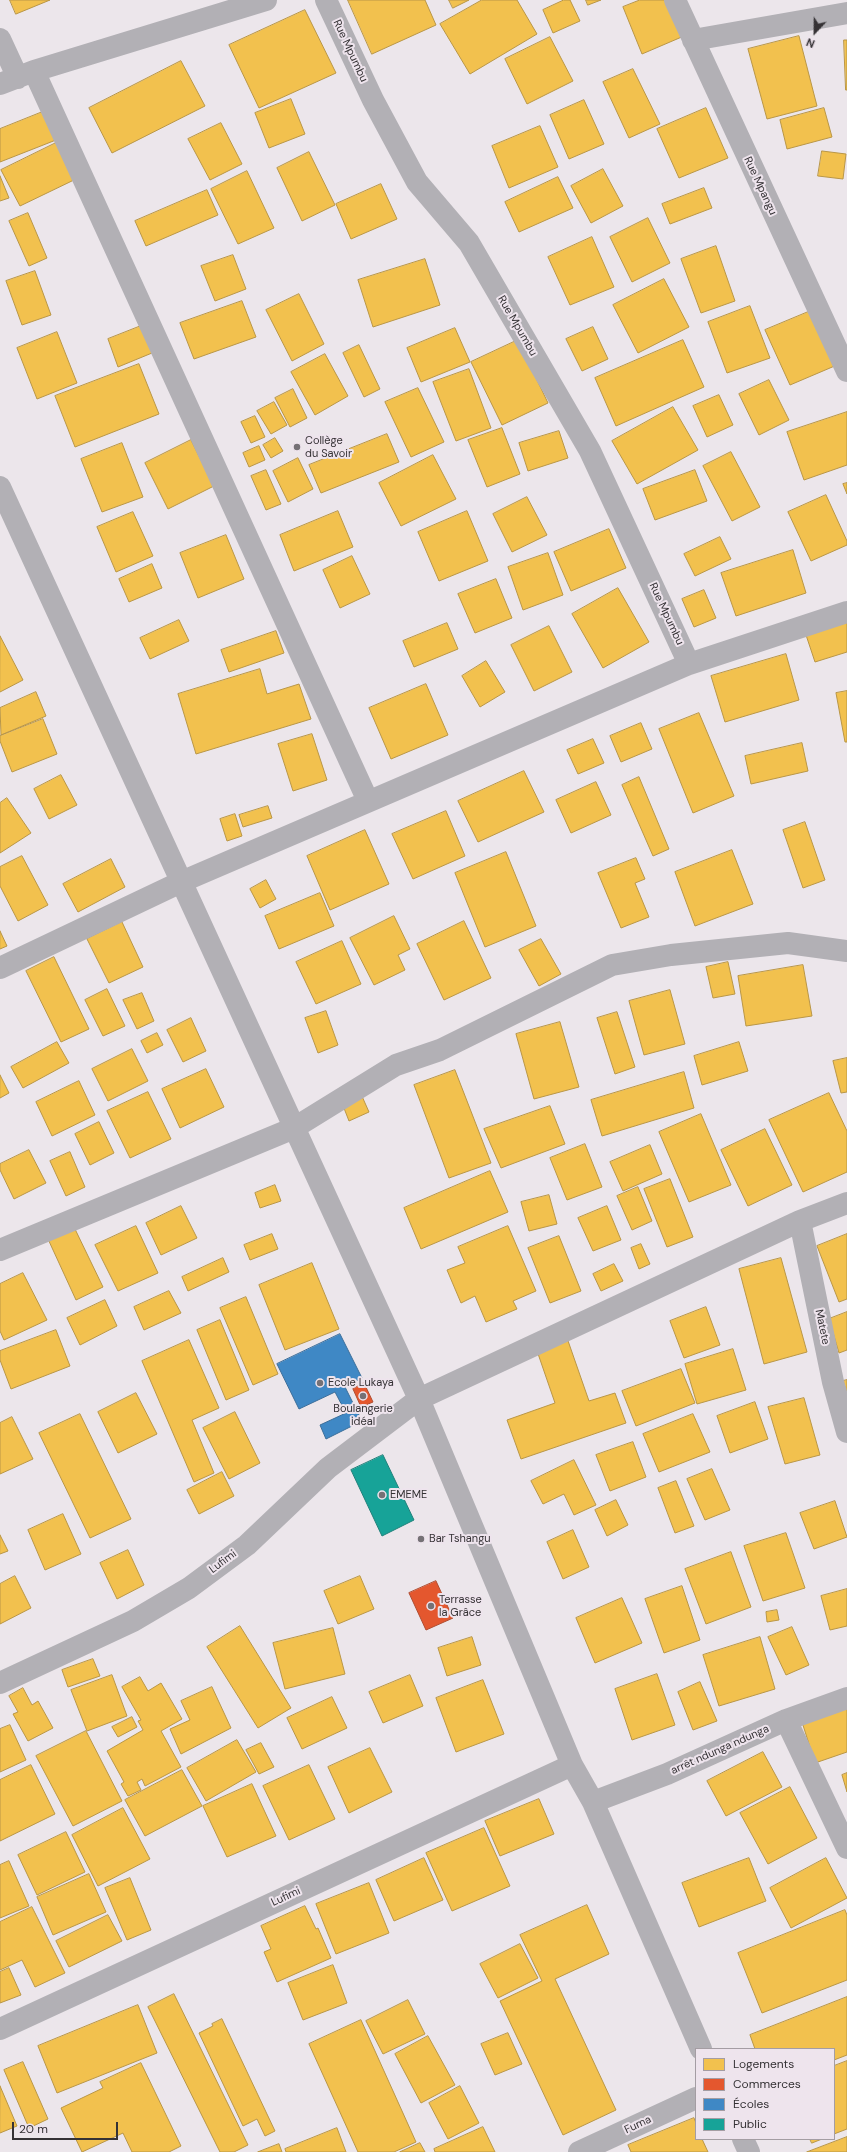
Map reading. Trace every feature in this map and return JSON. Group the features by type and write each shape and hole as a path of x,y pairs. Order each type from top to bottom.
{"street":[{"path":"17,78 266,0"},
{"name":"Rue Mpumbu","path":"326,0 373,100 416,182 469,243 590,451 689,664"},
{"name":"Rue Mpangu","path":"675,0 847,371"},
{"path":"693,40 847,13"},
{"path":"0,39 17,78 368,801"},
{"path":"1,490 419,1399 572,1765 593,1802 701,2048"},
{"path":"0,968 181,882 689,664 847,612"},
{"path":"0,1250 294,1128 396,1065 440,1050 612,966 672,955 788,943 847,951"},
{"name":"Lufimi","path":"0,1684 133,1621 189,1588 247,1545 328,1468 419,1399 800,1220 847,1203"},
{"name":"Matete","path":"800,1220 834,1382 847,1432"},
{"name":"arrêt ndunga ndunga","path":"593,1802 667,1774 786,1720 847,1698"},
{"path":"786,1720 847,1848"},
{"name":"Lufimi","path":"0,2029 572,1765"},
{"name":"Fuma","path":"579,2152 695,2098"},
{"path":"743,2140 749,2152"}],"building: Logements":[{"path":"10,0 50,0 16,14"},
{"path":"348,0 425,0 436,25 372,54"},
{"path":"449,0 469,0 453,8"},
{"path":"482,0 517,0 537,34 470,74 440,24"},
{"path":"564,0 570,0 580,21 553,33 543,10"},
{"path":"586,0 601,0 588,5"},
{"path":"640,0 669,0 684,36 642,54 623,7"},
{"path":"305,10 336,73 259,108 229,45"},
{"path":"799,36 817,106 767,119 748,49"},
{"path":"550,37 573,81 527,104 505,59"},
{"path":"844,40 847,40 847,90 846,90"},
{"path":"181,61 205,106 112,153 89,108"},
{"path":"633,69 660,124 629,138 603,82"},
{"path":"291,99 305,134 269,148 255,113"},
{"path":"584,100 604,144 569,159 550,115"},
{"path":"706,108 728,158 679,178 657,129"},
{"path":"824,108 832,137 787,149 780,120"},
{"path":"45,111 56,140 0,162 0,129"},
{"path":"221,123 242,164 210,180 188,139"},
{"path":"540,126 558,167 509,188 492,146"},
{"path":"58,142 76,179 20,206 1,170"},
{"path":"822,151 846,154 843,179 818,176"},
{"path":"309,152 335,205 302,221 277,168"},
{"path":"603,169 623,206 591,223 571,186"},
{"path":"247,171 274,228 238,244 211,189"},
{"path":"0,176 9,198 0,201"},
{"path":"558,177 573,208 519,232 505,202"},
{"path":"381,184 397,219 351,239 336,204"},
{"path":"704,188 712,208 670,224 662,204"},
{"path":"207,190 218,215 146,246 135,221"},
{"path":"28,213 47,258 29,266 9,221"},
{"path":"648,218 670,263 632,282 610,237"},
{"path":"592,237 614,287 570,305 548,257"},
{"path":"716,246 735,301 701,313 681,259"},
{"path":"233,255 246,289 215,301 201,266"},
{"path":"425,259 440,305 373,327 358,280"},
{"path":"35,271 51,315 22,325 6,281"},
{"path":"664,279 689,327 638,353 613,305"},
{"path":"299,294 324,344 292,361 266,310"},
{"path":"242,301 256,337 194,359 180,323"},
{"path":"750,306 770,358 727,373 708,322"},
{"path":"813,310 837,365 790,385 765,330"},
{"path":"141,326 152,353 118,367 108,339"},
{"path":"593,327 608,359 582,371 566,339"},
{"path":"455,328 470,362 421,382 407,348"},
{"path":"57,332 77,383 37,399 17,348"},
{"path":"518,340 548,403 502,425 471,362"},
{"path":"683,340 704,387 616,426 595,378"},
{"path":"359,345 380,389 364,397 343,353"},
{"path":"325,354 348,396 315,415 291,372"},
{"path":"139,364 159,414 75,447 55,396"},
{"path":"469,369 491,428 456,441 433,382"},
{"path":"769,380 789,420 759,435 739,394"},
{"path":"418,388 444,442 411,457 385,402"},
{"path":"293,389 307,418 290,427 275,398"},
{"path":"719,395 733,425 707,437 693,406"},
{"path":"274,402 287,425 271,434 257,411"},
{"path":"673,407 698,450 637,484 612,441"},
{"path":"847,412 847,465 804,480 787,432"},
{"path":"255,416 265,437 251,443 241,422"},
{"path":"502,428 520,474 487,487 468,440"},
{"path":"559,431 568,458 528,471 519,443"},
{"path":"387,434 399,462 321,493 309,465"},
{"path":"275,438 283,451 271,458 263,445"},
{"path":"191,440 214,486 168,509 145,463"},
{"path":"122,443 143,497 102,512 81,459"},
{"path":"259,446 265,460 249,467 243,453"},
{"path":"731,452 760,507 732,521 703,466"},
{"path":"433,455 456,499 401,526 379,483"},
{"path":"298,458 313,489 288,502 273,471"},
{"path":"266,470 281,504 266,510 251,476"},
{"path":"695,470 707,501 655,520 643,489"},
{"path":"847,483 847,494 843,484"},
{"path":"826,495 847,541 847,545 811,561 788,512"},
{"path":"527,497 547,535 512,552 493,514"},
{"path":"338,511 353,547 294,571 280,535"},
{"path":"467,511 488,561 439,581 418,532"},
{"path":"133,512 153,556 116,572 97,527"},
{"path":"609,529 626,568 571,591 554,552"},
{"path":"226,535 244,579 198,598 180,553"},
{"path":"720,537 731,559 695,576 684,554"},
{"path":"793,550 806,593 736,616 721,573"},
{"path":"548,553 563,595 523,610 508,567"},
{"path":"352,556 370,594 340,608 323,570"},
{"path":"152,564 162,588 129,602 119,579"},
{"path":"496,579 512,618 475,633 458,594"},
{"path":"618,588 649,642 603,668 572,614"},
{"path":"704,590 716,618 694,627 682,599"},
{"path":"179,620 189,641 150,659 140,638"},
{"path":"447,623 458,649 414,667 403,641"},
{"path":"847,623 847,652 815,662 806,635"},
{"path":"549,626 572,672 534,691 511,645"},
{"path":"276,631 284,653 229,672 221,650"},
{"path":"0,636 23,680 0,692"},
{"path":"786,654 799,700 725,722 711,676"},
{"path":"486,661 505,692 480,707 462,676"},
{"path":"260,669 267,694 299,684 311,719 196,754 178,694"},
{"path":"426,684 448,735 391,759 369,708"},
{"path":"847,691 847,742 845,742 836,693"},
{"path":"36,692 46,716 1,735 0,708"},
{"path":"699,713 734,796 693,813 659,729"},
{"path":"43,719 57,754 12,772 0,741 0,736"},
{"path":"641,723 652,749 621,762 610,736"},
{"path":"312,734 327,780 293,791 278,744"},
{"path":"593,739 604,763 578,774 567,750"},
{"path":"802,743 808,771 751,784 745,756"},
{"path":"524,771 544,812 478,842 458,801"},
{"path":"61,775 77,805 49,819 34,789"},
{"path":"639,777 669,849 653,856 622,785"},
{"path":"596,782 611,815 571,833 556,800"},
{"path":"7,798 31,833 0,853 0,803"},
{"path":"268,806 272,818 243,827 239,815"},
{"path":"446,811 465,856 413,879 392,834"},
{"path":"235,814 242,836 227,841 220,819"},
{"path":"805,822 825,880 803,888 783,830"},
{"path":"365,830 389,884 330,910 307,856"},
{"path":"732,850 753,904 695,926 675,872"},
{"path":"506,852 536,926 485,947 455,873"},
{"path":"22,856 48,905 18,921 0,886 0,867"},
{"path":"636,858 645,879 635,883 649,917 621,928 598,873"},
{"path":"111,859 125,887 78,912 63,884"},
{"path":"266,880 276,899 260,908 250,889"},
{"path":"320,893 334,926 279,949 265,916"},
{"path":"394,916 410,949 398,955 405,970 374,985 350,938"},
{"path":"464,921 491,978 444,1000 417,944"},
{"path":"122,922 143,967 109,983 87,939"},
{"path":"0,931 7,946 0,949"},
{"path":"541,939 561,974 539,986 519,950"},
{"path":"342,941 361,984 316,1004 296,962"},
{"path":"54,957 89,1029 61,1042 26,971"},
{"path":"728,962 735,994 713,998 706,967"},
{"path":"803,965 812,1016 746,1026 738,976"},
{"path":"107,989 125,1026 103,1036 85,1000"},
{"path":"670,990 685,1044 644,1055 629,1001"},
{"path":"142,993 154,1021 137,1029 123,1000"},
{"path":"326,1011 338,1045 318,1053 305,1018"},
{"path":"617,1012 635,1067 615,1074 597,1018"},
{"path":"191,1018 206,1051 183,1062 167,1030"},
{"path":"560,1022 579,1087 534,1099 516,1034"},
{"path":"157,1033 163,1045 147,1053 141,1041"},
{"path":"57,1042 69,1063 23,1088 11,1067"},
{"path":"739,1042 748,1071 702,1085 694,1056"},
{"path":"132,1049 148,1081 108,1101 92,1069"},
{"path":"847,1058 847,1092 841,1093 833,1061"},
{"path":"206,1069 224,1107 180,1128 162,1089"},
{"path":"455,1070 491,1163 449,1178 414,1085"},
{"path":"684,1072 694,1108 602,1136 591,1100"},
{"path":"0,1075 9,1093 0,1098"},
{"path":"79,1081 95,1115 52,1136 36,1102"},
{"path":"148,1092 171,1139 130,1158 107,1111"},
{"path":"829,1093 847,1131 847,1172 803,1192 769,1120"},
{"path":"361,1094 369,1112 349,1121 342,1103"},
{"path":"550,1106 565,1144 501,1168 484,1129"},
{"path":"701,1114 731,1185 689,1202 659,1132"},
{"path":"99,1122 114,1153 90,1165 75,1134"},
{"path":"765,1129 792,1185 748,1206 721,1150"},
{"path":"585,1144 602,1187 567,1200 550,1158"},
{"path":"650,1145 662,1174 623,1191 610,1162"},
{"path":"29,1150 46,1183 14,1199 0,1170 0,1164"},
{"path":"70,1152 85,1187 66,1196 50,1161"},
{"path":"490,1171 508,1212 421,1249 404,1208"},
{"path":"670,1179 693,1237 667,1247 644,1189"},
{"path":"275,1185 281,1201 260,1208 255,1193"},
{"path":"638,1187 652,1221 632,1230 617,1196"},
{"path":"549,1195 557,1224 529,1231 521,1202"},
{"path":"181,1206 197,1238 161,1255 146,1223"},
{"path":"607,1206 621,1240 593,1251 578,1218"},
{"path":"136,1226 158,1273 118,1291 95,1245"},
{"path":"508,1226 536,1291 513,1301 517,1309 486,1322 475,1296 461,1303 447,1270 465,1263 458,1247"},
{"path":"74,1227 103,1287 76,1300 48,1239"},
{"path":"272,1234 278,1249 250,1260 244,1245"},
{"path":"847,1234 847,1299 839,1302 817,1246"},
{"path":"559,1236 581,1291 550,1303 528,1248"},
{"path":"641,1244 650,1264 639,1269 631,1248"},
{"path":"223,1258 229,1272 188,1291 182,1277"},
{"path":"781,1258 807,1352 764,1364 739,1269"},
{"path":"312,1263 339,1329 285,1350 259,1285"},
{"path":"614,1264 623,1281 601,1291 593,1274"},
{"path":"23,1273 47,1320 4,1340 0,1331 0,1284"},
{"path":"169,1291 181,1313 144,1330 134,1307"},
{"path":"246,1297 278,1374 253,1385 220,1308"},
{"path":"105,1300 117,1326 80,1345 67,1318"},
{"path":"706,1307 720,1345 684,1358 670,1321"},
{"path":"847,1312 847,1350 839,1353 829,1319"},
{"path":"220,1320 249,1390 226,1400 197,1330"},
{"path":"56,1330 70,1366 11,1389 0,1360 0,1351"},
{"path":"566,1335 589,1401 615,1393 626,1423 521,1459 507,1420 555,1403 535,1345"},
{"path":"189,1340 219,1408 192,1420 214,1473 194,1482 142,1361"},
{"path":"733,1349 746,1390 697,1404 685,1364"},
{"path":"681,1369 695,1403 636,1426 622,1391"},
{"path":"847,1380 847,1394 843,1381"},
{"path":"136,1393 157,1434 118,1453 98,1412"},
{"path":"804,1398 820,1455 785,1464 768,1407"},
{"path":"755,1402 768,1439 730,1453 717,1416"},
{"path":"235,1412 260,1463 229,1479 203,1428"},
{"path":"80,1414 131,1519 90,1538 39,1433"},
{"path":"693,1414 710,1452 659,1472 643,1434"},
{"path":"12,1417 33,1459 0,1474 0,1423"},
{"path":"633,1442 646,1477 610,1491 596,1455"},
{"path":"574,1460 596,1505 574,1515 564,1494 543,1504 531,1481"},
{"path":"712,1469 730,1510 705,1520 687,1479"},
{"path":"222,1472 234,1496 199,1514 187,1490"},
{"path":"676,1481 694,1526 675,1533 658,1488"},
{"path":"616,1500 628,1525 607,1536 595,1510"},
{"path":"835,1501 847,1537 814,1549 800,1513"},
{"path":"63,1514 81,1554 45,1570 28,1530"},
{"path":"573,1530 589,1567 563,1579 547,1542"},
{"path":"786,1533 805,1588 763,1601 744,1546"},
{"path":"0,1535 8,1551 0,1554"},
{"path":"128,1550 144,1585 117,1599 100,1563"},
{"path":"731,1552 751,1607 706,1624 685,1569"},
{"path":"15,1576 31,1608 0,1624 0,1584"},
{"path":"360,1576 374,1609 338,1624 324,1591"},
{"path":"682,1586 700,1640 664,1653 645,1599"},
{"path":"847,1589 847,1626 830,1630 821,1596"},
{"path":"622,1598 642,1643 595,1663 576,1618"},
{"path":"777,1610 779,1620 767,1622 766,1612"},
{"path":"240,1626 291,1708 258,1728 207,1647"},
{"path":"792,1627 809,1665 786,1675 768,1637"},
{"path":"333,1628 345,1674 285,1689 273,1643"},
{"path":"472,1637 481,1665 447,1676 438,1648"},
{"path":"760,1637 775,1689 719,1706 703,1655"},
{"path":"93,1659 100,1676 68,1687 62,1670"},
{"path":"657,1674 675,1725 632,1740 615,1689"},
{"path":"112,1675 127,1716 87,1731 71,1690"},
{"path":"410,1675 423,1706 383,1723 369,1692"},
{"path":"140,1677 148,1691 161,1683 182,1719 161,1731 181,1767 145,1786 142,1779 137,1782 141,1790 128,1796 121,1784 124,1782 107,1751 143,1730 138,1721 141,1720 122,1687"},
{"path":"483,1680 504,1734 456,1752 436,1698"},
{"path":"700,1682 717,1721 693,1730 678,1692"},
{"path":"212,1687 231,1728 181,1754 170,1729 190,1720 181,1701"},
{"path":"23,1688 32,1705 38,1701 53,1728 28,1741 13,1714 18,1712 9,1696"},
{"path":"332,1697 347,1728 302,1749 287,1718"},
{"path":"847,1708 847,1752 815,1763 802,1722"},
{"path":"132,1717 137,1727 118,1737 112,1727"},
{"path":"10,1725 26,1760 0,1772 0,1729"},
{"path":"86,1731 122,1801 73,1826 36,1756"},
{"path":"237,1740 256,1772 206,1801 187,1768"},
{"path":"261,1743 274,1767 259,1774 246,1750"},
{"path":"370,1748 392,1792 349,1813 328,1767"},
{"path":"763,1752 782,1787 726,1816 707,1781"},
{"path":"31,1765 55,1814 0,1841 0,1780"},
{"path":"309,1765 335,1819 289,1840 263,1786"},
{"path":"182,1770 202,1806 145,1836 125,1800"},
{"path":"847,1773 847,1792 842,1775"},
{"path":"252,1784 276,1836 227,1857 203,1806"},
{"path":"790,1787 817,1838 768,1864 740,1813"},
{"path":"539,1799 554,1834 500,1856 485,1821"},
{"path":"123,1808 150,1859 98,1886 72,1835"},
{"path":"484,1828 510,1886 452,1911 426,1853"},
{"path":"66,1832 85,1872 37,1895 18,1855"},
{"path":"424,1858 443,1900 394,1921 376,1880"},
{"path":"749,1858 766,1901 699,1927 682,1883"},
{"path":"826,1858 847,1898 791,1928 770,1888"},
{"path":"9,1861 29,1906 0,1918 0,1865"},
{"path":"89,1874 106,1912 53,1935 37,1897"},
{"path":"130,1878 151,1930 127,1940 105,1888"},
{"path":"369,1883 389,1933 336,1954 316,1904"},
{"path":"587,1905 609,1954 555,1979 616,2110 563,2135 500,2001 542,1981 520,1935"},
{"path":"305,1906 316,1929 318,1928 331,1958 277,1982 264,1952 271,1949 261,1926"},
{"path":"32,1907 65,1973 35,1987 22,1960 0,1970 0,1922"},
{"path":"845,1910 847,1915 847,1980 762,2013 738,1953"},
{"path":"108,1915 122,1941 69,1967 56,1941"},
{"path":"520,1944 538,1978 498,1998 480,1964"},
{"path":"333,1965 347,2003 303,2020 288,1983"},
{"path":"9,1968 21,1995 0,2003 0,1972"},
{"path":"174,1994 248,2145 234,2152 220,2152 148,2007"},
{"path":"847,1997 847,2055 835,2060 835,2048 755,2048 750,2035"},
{"path":"408,2000 425,2034 383,2054 366,2021"},
{"path":"138,2005 157,2053 57,2093 38,2046"},
{"path":"222,2019 275,2131 265,2136 257,2119 243,2126 199,2033 213,2026 212,2024"},
{"path":"361,2020 416,2142 394,2152 358,2152 309,2044"},
{"path":"508,2033 522,2064 495,2075 481,2044"},
{"path":"428,2036 455,2085 421,2103 395,2054"},
{"path":"847,2061 847,2129 835,2134 835,2066"},
{"path":"23,2062 48,2119 29,2128 4,2070"},
{"path":"141,2063 181,2146 169,2152 132,2152 123,2133 82,2152 61,2108 103,2088 100,2082"},
{"path":"0,2086 17,2126 0,2133"},
{"path":"460,2086 479,2123 448,2139 429,2103"},
{"path":"694,2118 695,2140 702,2140 708,2152 631,2152 628,2145"},
{"path":"483,2127 495,2152 435,2152 434,2149"},
{"path":"337,2128 346,2152 286,2152 285,2149"},
{"path":"847,2137 847,2152 807,2152"},
{"path":"810,2140 820,2140 812,2143"},
{"path":"420,2143 425,2152 400,2152"},
{"path":"279,2144 282,2152 258,2152"}],"building: Commerces":[{"name":"Boulangerie idéal","path":"364,1383 373,1402 361,1407 353,1389"},
{"name":"Terrasse la Grâce","path":"436,1581 453,1618 426,1630 409,1593"}],"building: Écoles":[{"name":"Ecole Lukaya","path":"340,1334 362,1378 345,1387 362,1421 326,1439 320,1425 346,1413 335,1392 299,1409 277,1364"}],"building: Public":[{"name":"EMEME","path":"383,1455 414,1520 382,1536 351,1470"}],"place":[{"name":"Collège du Savoir","path":"297,447"},
{"name":"Ecole Lukaya","path":"320,1383"},
{"name":"Boulangerie idéal","path":"363,1396"},
{"name":"EMEME","path":"382,1495"},
{"name":"Bar Tshangu","path":"421,1539"},
{"name":"Terrasse la Grâce","path":"431,1606"}]}
